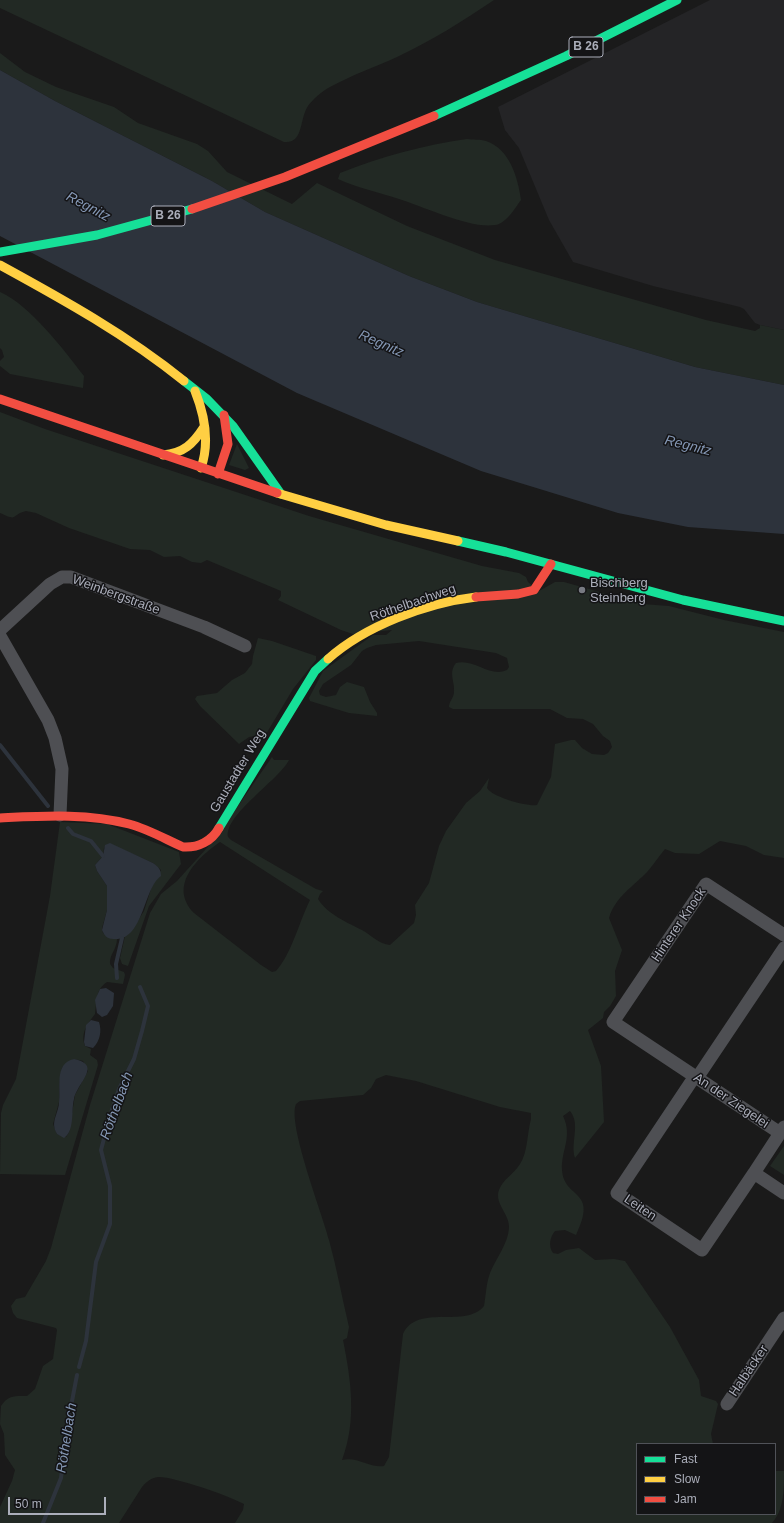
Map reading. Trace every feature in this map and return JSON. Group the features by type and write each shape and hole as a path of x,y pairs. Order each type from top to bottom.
{"street":[{"name":"B 26","path":"0,252 73,240 148,222 246,192 331,160 416,124 558,60 677,0"},
{"path":"0,266 78,308 136,345 207,399 233,426 281,494"},
{"path":"195,391 203,412 206,447 201,468"},
{"path":"0,399 218,474 386,525 551,564 683,600 784,621"},
{"path":"218,474 228,444 224,415"},
{"path":"163,455 178,454 187,450 204,427"},
{"name":"Röthelbachweg","path":"298,699 315,671 333,655 355,639 373,629 458,600 487,595 527,593 534,590 551,564"},
{"name":"Weinbergstraße","path":"0,630 50,584 62,577 72,577 204,627 245,646"},
{"path":"0,636 48,720 55,738 62,769 60,816 0,818"},
{"name":"Gaustadter Weg","path":"60,816 104,819 130,824 183,847 193,848 202,845 215,835 298,699"},
{"name":"Hinterer Knock","path":"613,1022 706,884 784,936"},
{"path":"696,1077 784,948"},
{"name":"An der Ziegelei","path":"613,1022 696,1077 782,1130 754,1172"},
{"name":"Leiten","path":"696,1077 617,1193 702,1250 754,1172"},
{"path":"754,1172 784,1193"},
{"name":"Halbäcker","path":"727,1404 784,1318"}],"shaded area":[{"path":"0,0 494,0 459,23 422,44 324,91 308,106 305,111 300,130 295,139 290,142 284,142 0,8"},
{"path":"710,0 784,0 784,330 755,323 744,309 740,307 653,286 573,262 549,220 519,148 505,130 498,107"},
{"path":"0,53 25,72 56,87 114,107 138,123 197,144 208,151 227,172 292,204 317,183 407,226 495,260 706,320 755,331 760,328 760,325 784,330 784,385 695,367 477,302 409,276 265,212 212,181 55,101 0,70"},
{"path":"467,139 484,140 501,150 507,157 515,174 521,200 510,215 499,224 485,225 460,221 338,179 340,173 386,157 418,148"},
{"path":"0,292 23,307 57,341 84,376 83,388 10,374 0,366 0,361 4,357 0,348"},
{"path":"0,412 45,429 309,516 482,566 519,573 526,577 528,582 539,591 555,582 564,582 642,604 669,606 724,620 784,632 784,858 764,855 746,846 720,841 699,854 675,853 665,849 648,871 620,898 616,904 609,918 622,950 615,971 616,996 604,1012 603,1018 588,1030 601,1066 604,1122 575,1158 575,1122 570,1111 563,1116 567,1130 562,1163 564,1179 582,1202 584,1209 582,1220 576,1235 565,1230 555,1231 550,1245 553,1253 558,1254 566,1250 579,1248 595,1260 614,1259 625,1261 670,1327 699,1380 701,1396 716,1401 718,1404 711,1434 713,1443 636,1443 636,1515 776,1515 776,1471 784,1471 781,1506 772,1523 235,1523 243,1510 244,1504 201,1487 158,1477 145,1483 119,1523 0,1523 0,1507 12,1481 15,1470 5,1455 4,1434 0,1424 1,1406 9,1398 15,1396 27,1396 35,1389 43,1366 53,1359 57,1330 56,1328 17,1318 13,1313 11,1306 16,1299 25,1297 46,1261 51,1248 90,1105 150,913 161,894 177,881 215,839 272,757 274,760 289,760 284,768 243,808 235,818 229,828 228,837 316,889 323,891 318,899 332,914 379,941 390,945 414,923 416,915 415,905 429,883 439,846 446,831 466,803 480,791 489,778 487,788 496,795 519,803 537,805 551,777 555,744 575,740 582,748 592,754 604,755 608,753 612,747 610,741 603,736 593,724 583,719 567,718 550,709 453,709 449,707 454,694 452,670 456,663 469,663 494,672 501,672 507,670 509,667 507,658 496,653 419,641 376,645 367,648 362,651 351,665 323,684 319,691 320,695 326,697 336,695 340,687 347,682 364,687 370,702 377,713 377,716 349,713 310,701 309,698 323,671 373,635 386,635 392,630 353,634 341,630 278,600 281,596 281,591 207,560 201,563 192,562 180,556 164,557 150,550 130,549 69,528 36,513 26,511 14,517 6,516 0,513","holes":["220,842 310,900 287,955 276,971 272,972 194,913 187,903 184,893 185,883 195,864","386,1075 416,1081 500,1107 531,1113 531,1119 523,1159 518,1168 503,1183 499,1190 498,1195 500,1204 509,1223 509,1228 504,1245 492,1267 487,1285 484,1306 476,1313 466,1316 419,1320 410,1325 403,1334 389,1457 384,1466 379,1466 347,1459 342,1460 347,1445 351,1415 350,1385 343,1340 347,1338 349,1327 335,1262 301,1149 295,1115 296,1104 300,1101 363,1095 371,1088 376,1079"]},
{"path":"237,444 249,468 245,470 229,465"},
{"path":"258,638 272,641 316,656 316,660 293,689 266,734 249,737 239,744 200,706 195,699 197,696 217,693 232,680 245,673 252,664"},
{"path":"60,822 107,824 179,852 181,864 149,906 128,966 122,964 120,958 125,936 134,927 144,911 152,886 161,870 153,863 110,844 104,848 103,856 95,865 97,871 107,886 107,910 102,928 103,933 113,939 117,939 110,964 113,968 124,972 125,975 123,984 107,982 100,989 97,996 95,1014 87,1025 84,1033 83,1037 85,1046 91,1049 90,1055 97,1060 98,1065 65,1175 0,1174 1,1113 3,1105 16,1079 50,896","holes":["74,1059 83,1061 88,1071 75,1095 69,1132 66,1137 57,1134 53,1124 59,1102 59,1084 62,1068"]},
{"path":"784,1146 784,1175 770,1166"}],"water":[{"name":"Regnitz","path":"0,70 55,101 212,181 265,212 409,276 477,302 695,367 784,385 784,534 688,527 618,513 481,471 297,393 0,236"},
{"path":"110,843 153,863 161,872 161,876 155,882 150,891 137,924 131,932 123,938 113,939 106,936 102,930 107,910 107,886 97,871 95,865 103,856 105,845"},
{"path":"106,988 114,993 113,1006 107,1015 102,1017 97,1013 95,1000 100,989"},
{"path":"91,1020 99,1022 100,1029 99,1039 93,1048 85,1046 84,1042 86,1025"},
{"path":"74,1059 82,1062 87,1066 88,1070 76,1093 73,1104 70,1130 64,1138 57,1134 54,1122 59,1103 61,1071 68,1061"}],"waterway":[{"path":"0,745 48,806"},
{"path":"68,828 73,834 91,841 103,856"},
{"name":"Röthelbach","path":"117,978 116,964 122,938"},
{"name":"Röthelbach","path":"79,1367 86,1341 96,1262 110,1224 110,1186 101,1150 119,1089 134,1059 148,1006 140,987"},
{"name":"Röthelbach","path":"43,1523 61,1478 68,1422 77,1375"}],"traffic: fast":[{"path":"434,116 566,56 677,0"},
{"path":"0,252 97,235 192,209"},
{"path":"184,381 207,399 233,426 281,494"},
{"path":"458,541 506,552 683,600 784,621"},
{"path":"219,828 315,671 328,659"}],"traffic: slow":[{"path":"0,265 118,333 184,381"},
{"path":"195,391 204,419 206,439 204,458 201,468"},
{"path":"163,455 177,452 187,447 192,443 204,427"},
{"path":"277,493 386,525 458,541"},
{"path":"328,659 360,636 397,618 437,605 476,597"}],"traffic: jam":[{"path":"192,209 285,177 434,116"},
{"path":"0,399 277,493"},
{"path":"218,474 228,444 224,415"},
{"path":"476,597 518,594 534,590 551,564"},
{"path":"0,818 65,816 97,818 129,824 156,834 183,847 204,843 213,837 219,828"}],"place":[{"name":"Bischberg Steinberg","path":"582,590"}]}
